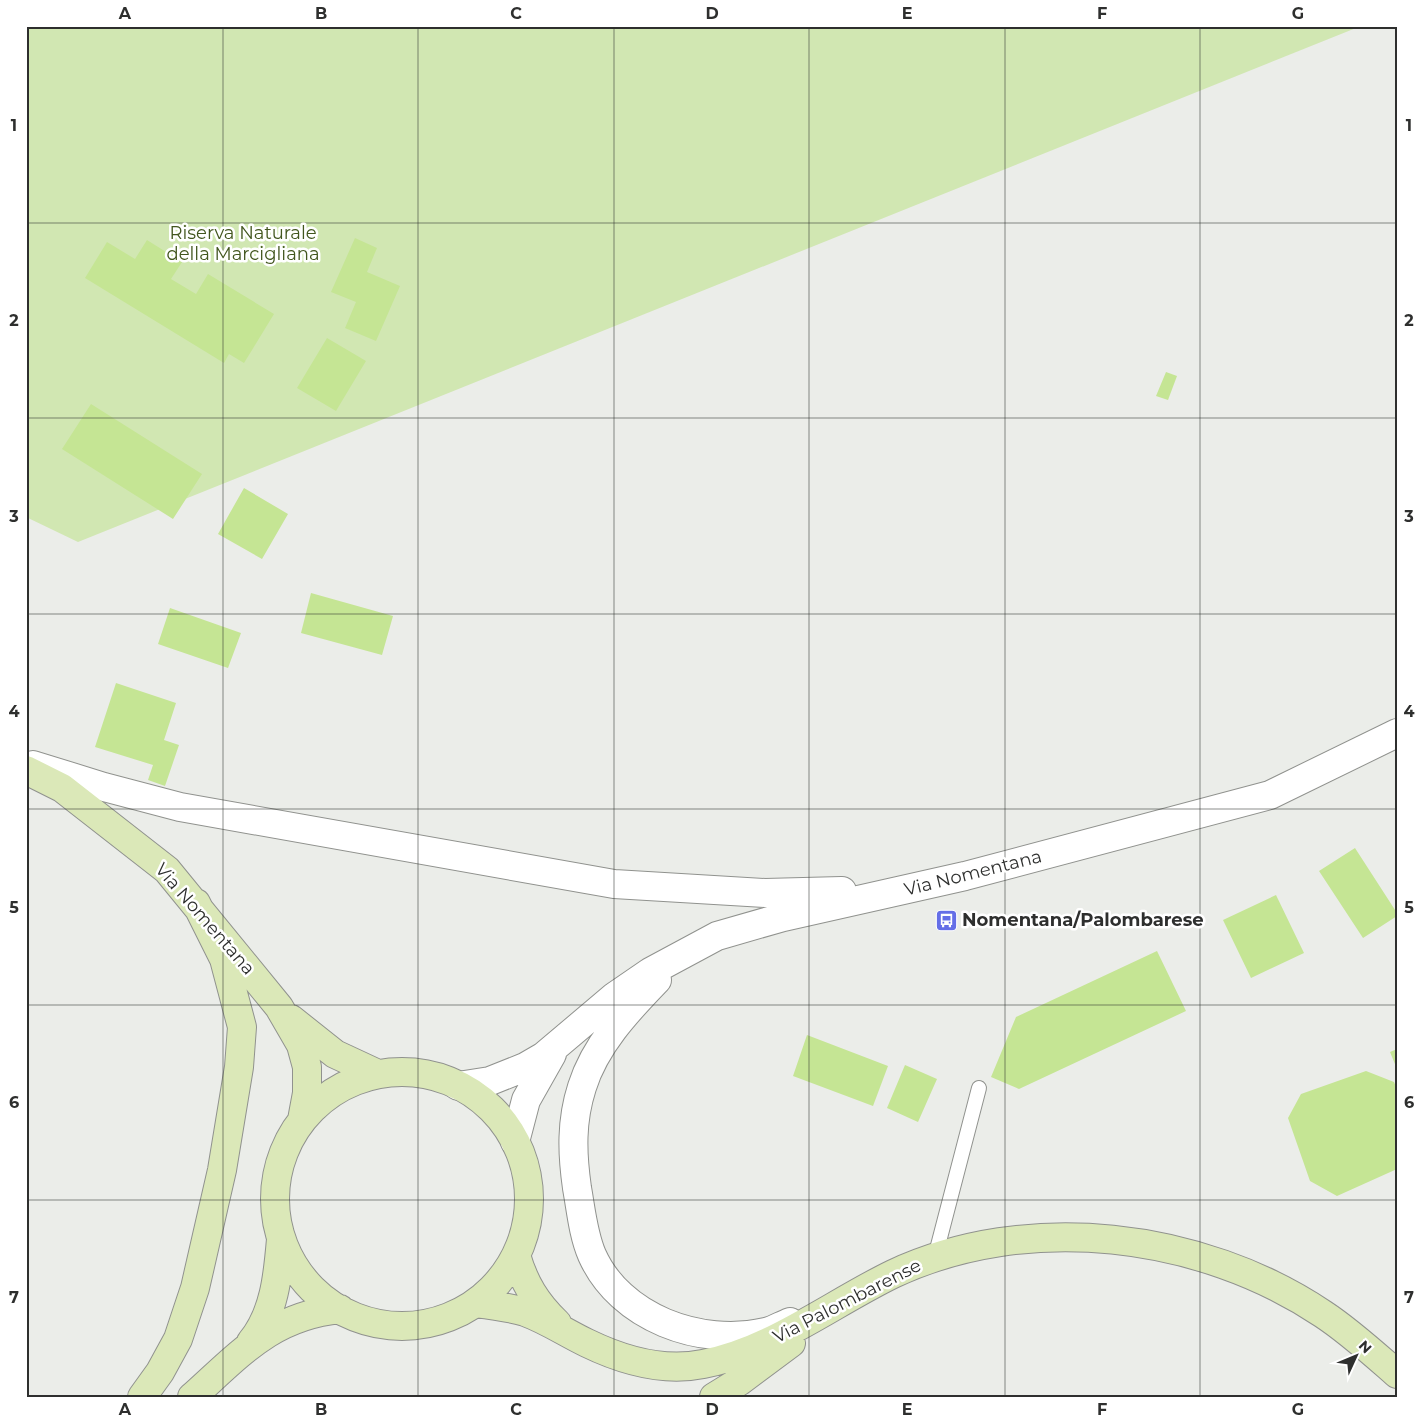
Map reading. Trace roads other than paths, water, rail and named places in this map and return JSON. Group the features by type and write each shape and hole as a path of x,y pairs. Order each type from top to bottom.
{"main road":[{"name":"Via Nomentana","path":"26,770 62,788 167,870 196,903 236,957 279,1007 308,1034 335,1054 378,1074"},
{"path":"142,1397 160,1372 178,1340 195,1288 222,1170 239,1067 242,1027 224,959 196,903"},
{"name":"Via Nomentana","path":"279,1007 301,1045 307,1067 307,1093 302,1120"},
{"path":"245,1349 254,1338 270,1307 279,1264 281,1237 275,1199 277,1177 282,1156 302,1120 332,1093 346,1085 378,1074 408,1072 428,1075 458,1086 486,1105 503,1122 515,1142 524,1167 528,1195 526,1225 516,1255 492,1290 476,1303 448,1318 412,1326 378,1324 340,1309 328,1302 299,1273 281,1237"},
{"name":"Via Palombarense","path":"476,1303 525,1312 615,1356 648,1364 675,1367 703,1364 734,1356 768,1342 894,1274 935,1257 976,1245 1020,1239 1104,1240 1173,1250 1239,1270 1282,1290 1323,1314 1366,1346 1397,1374"},
{"name":"Via Palombarense","path":"516,1255 523,1276 534,1298 553,1320 570,1334"},
{"path":"714,1397 740,1381 854,1295"},
{"path":"192,1397 245,1349 266,1334 293,1319 316,1312 340,1309"}],"street":[{"name":"Via Nomentana","path":"458,1086 509,1075 544,1056 615,996 650,972 691,948 732,931 782,917 965,876 1270,795 1397,733"},
{"path":"26,762 104,787 180,807 614,884 765,892 832,892 893,887 965,876"},
{"path":"691,948 639,998 610,1033 594,1056 582,1086 572,1135 573,1163 584,1231 592,1254 615,1288 643,1312 666,1324 688,1331 713,1335 766,1332 854,1295"},
{"name":"Via Nomentana","path":"515,1142 526,1100 548,1059 564,1039"}],"lane":[{"path":"935,1257 979,1088"}],"place":[{"name":"Nomentana/Palombarese","path":"946,920"}],"park label":[{"name":"Riserva Naturale della Marcigliana","path":"243,243"}]}
